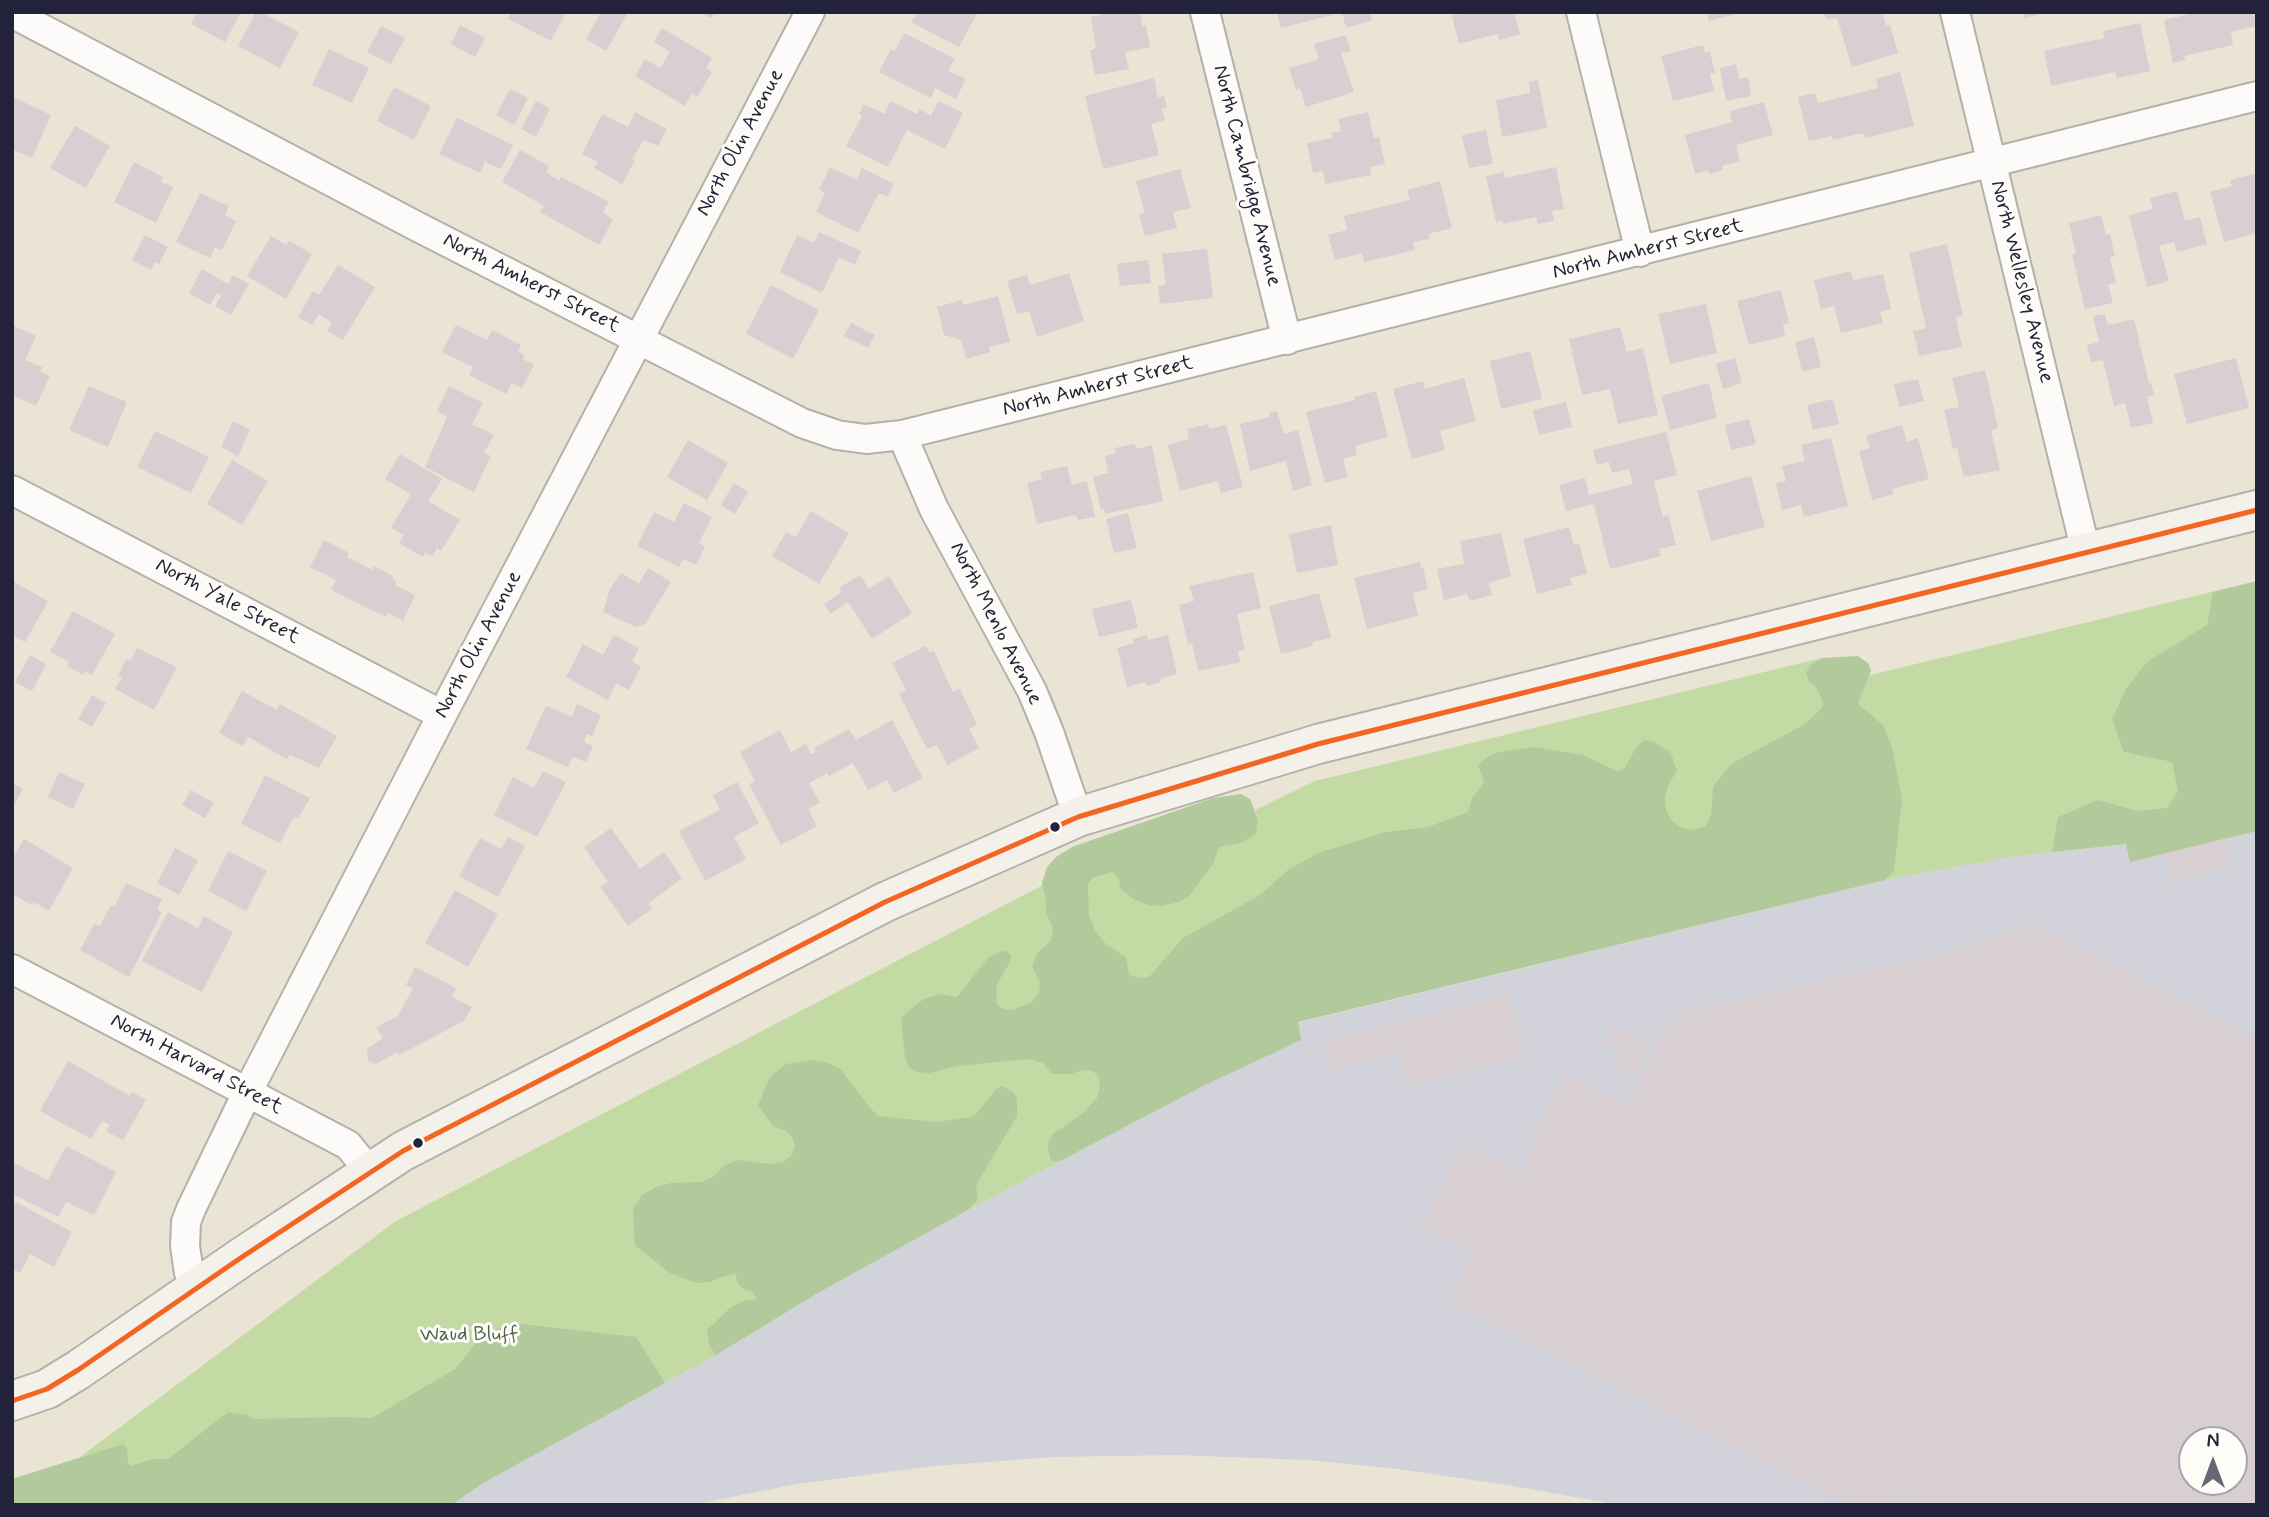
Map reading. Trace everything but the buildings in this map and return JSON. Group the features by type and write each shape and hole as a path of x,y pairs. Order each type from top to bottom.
{"main road":[{"path":"12,1401 47,1389 370,1172 415,1145 873,908 1078,817 1318,744 2257,510"}],"street":[{"name":"North Olin Avenue","path":"196,1288 186,1258 187,1222 191,1209 247,1093 442,715 810,12"},
{"name":"North Cambridge Avenue","path":"1205,12 1287,340"},
{"path":"1581,12 1640,252"},
{"name":"North Wellesley Avenue","path":"1955,12 2086,552"},
{"name":"North Amherst Street","path":"12,13 802,423 837,435 866,439 902,435 2257,96"},
{"name":"North Menlo Avenue","path":"902,435 934,509 1031,691 1049,732 1078,817"},
{"name":"North Yale Street","path":"12,490 442,715"},
{"name":"North Harvard Street","path":"12,969 348,1144 370,1172"}],"shaded area":[{"path":"2257,831 2257,1505 1619,1505 1398,1469 1309,1460 1175,1455 1054,1457 934,1466 797,1484 692,1505 451,1505 483,1483 716,1355 816,1294 968,1210 1203,1086 1301,1040 1297,1023 1885,880 2010,857 2127,844 2130,862"}],"green space":[{"name":"Waud Bluff","path":"2257,581 2257,831 2130,862 2126,844 2010,857 1885,880 1298,1022 1301,1040 1203,1086 968,1210 816,1294 716,1355 483,1483 451,1505 64,1469 396,1221 1072,870 1258,820 1255,810 1315,781 1822,658 1812,664 1809,682 1817,688"},
{"path":"2257,581 2257,831 2130,862 2126,844 2052,852 2058,817 2098,800 2138,811 2167,808 2178,791 2172,762 2124,752 2112,719 2126,689 2147,662 2207,625 2213,592"},
{"path":"1858,656 1868,663 1871,670 1858,704 1883,725 1892,747 1902,799 1894,871 1885,880 1298,1022 1301,1040 1203,1086 1060,1161 1051,1161 1047,1144 1053,1134 1083,1113 1097,1098 1099,1077 1093,1071 1052,1074 1043,1063 1028,1059 957,1066 930,1073 917,1072 909,1067 905,1057 901,1019 924,999 940,994 957,997 988,958 1005,951 1011,955 1010,962 997,984 996,1003 1003,1009 1012,1010 1032,1002 1039,993 1040,983 1032,966 1038,952 1051,941 1053,928 1046,913 1042,883 1047,867 1056,857 1072,847 1213,798 1241,794 1250,799 1258,820 1256,834 1241,843 1219,847 1213,864 1190,895 1179,902 1161,906 1148,905 1133,899 1120,888 1119,878 1112,872 1094,877 1088,884 1089,916 1095,930 1106,944 1126,957 1129,975 1149,977 1183,938 1260,895 1288,870 1318,853 1386,832 1428,827 1468,812 1472,798 1484,782 1478,766 1487,757 1499,752 1535,747 1583,755 1617,771 1624,769 1637,746 1644,740 1655,742 1671,753 1677,771 1668,785 1665,798 1666,810 1671,820 1680,827 1692,830 1706,826 1711,814 1713,787 1731,764 1805,724 1822,708 1823,702 1816,687 1809,682 1806,672 1812,664 1822,658"},
{"path":"811,1060 829,1063 840,1069 877,1116 937,1122 971,1117 995,1090 1002,1086 1012,1091 1017,1098 1017,1116 976,1185 978,1199 968,1210 816,1294 716,1355 709,1345 707,1330 730,1308 743,1301 756,1299 753,1292 744,1290 737,1282 736,1274 711,1282 696,1283 670,1273 635,1245 633,1209 641,1196 656,1187 671,1183 701,1182 737,1160 771,1164 783,1162 792,1155 795,1146 793,1139 786,1131 773,1126 758,1105 770,1077 786,1064"},
{"path":"513,1323 636,1337 665,1383 483,1483 451,1505 12,1505 12,1479 123,1444 131,1466 153,1459 168,1459 228,1412 249,1415 253,1419 372,1418 455,1369 483,1334"}],"transit line":[{"path":"12,1401 47,1389 78,1370 403,1151 885,902 1078,817 1318,744 2257,510"}]}
